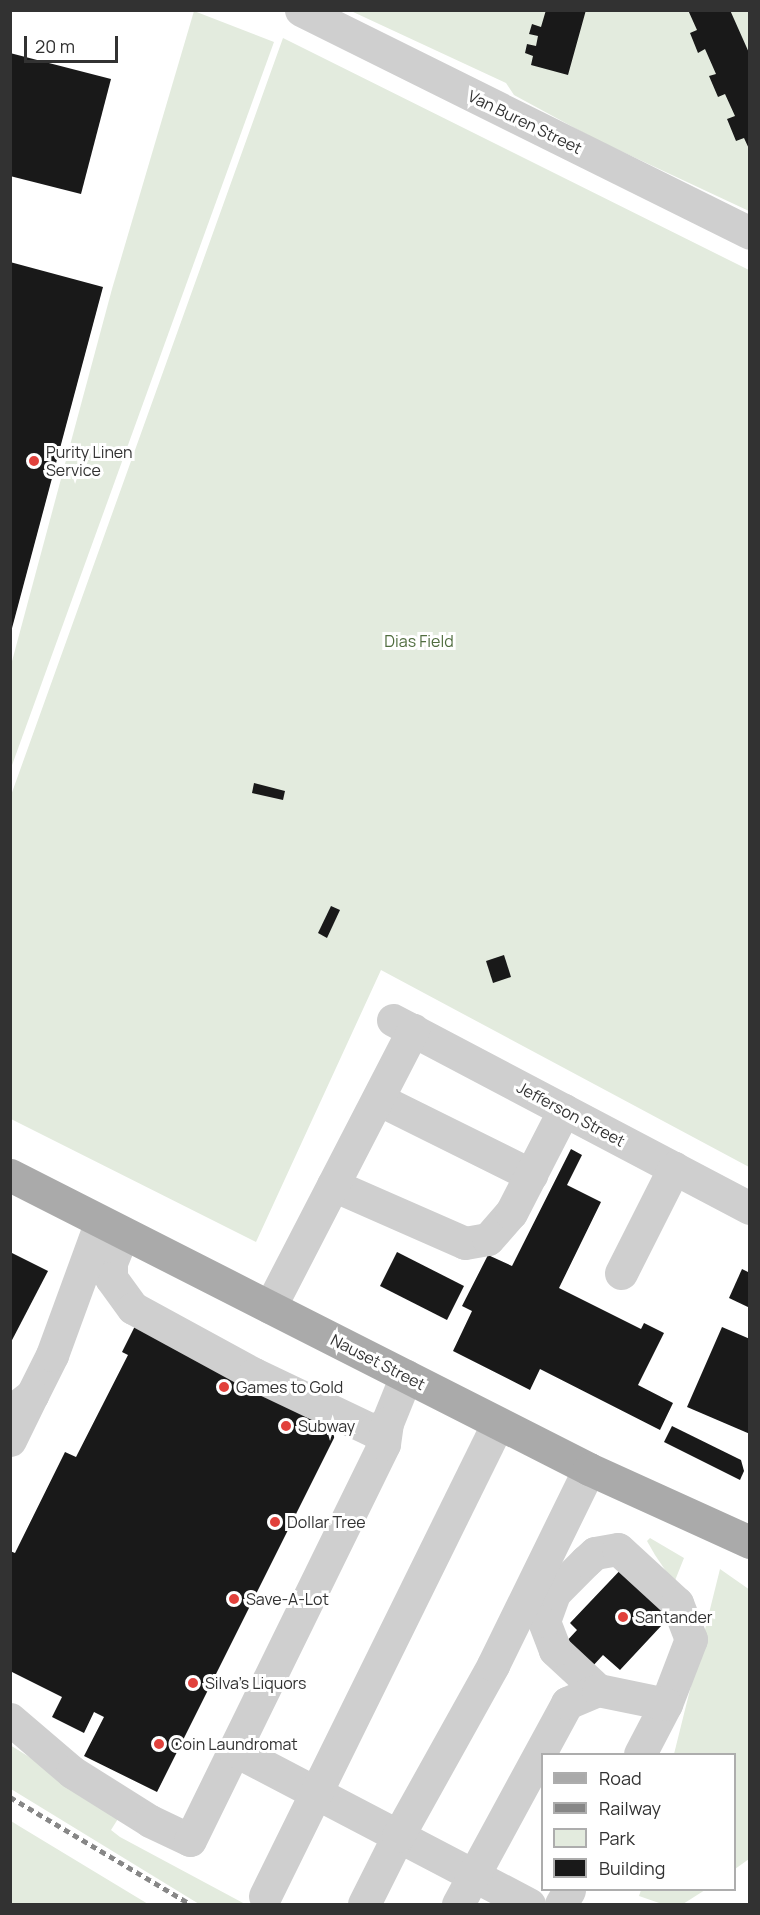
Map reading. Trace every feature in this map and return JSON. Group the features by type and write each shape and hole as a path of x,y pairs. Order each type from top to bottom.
{"main road":[{"name":"Nauset Street","path":"10,1174 112,1228 589,1469 750,1542"}],"street":[{"name":"Van Buren Street","path":"301,10 750,233"},
{"name":"Jefferson Street","path":"378,1099 403,1025 750,1208"},
{"path":"270,1307 378,1099 531,1175"},
{"path":"333,1185 465,1243 488,1239 511,1213 564,1110"},
{"path":"621,1273 674,1168"},
{"path":"10,1440 21,1404 52,1355 112,1228"},
{"path":"112,1228 111,1278 133,1308 254,1374 381,1427"},
{"path":"10,1719 72,1772 150,1821 190,1839 384,1444 381,1427 406,1376"},
{"path":"265,1896 498,1423"},
{"path":"364,1905 398,1836 493,1665 589,1469"},
{"path":"641,1753 666,1704 691,1639 677,1603 618,1549 590,1557 554,1593 544,1621 555,1650 598,1690 666,1704"},
{"path":"458,1905 567,1703 598,1690"},
{"path":"234,1750 526,1904"},
{"path":"561,1905 568,1891"}],"green space":[{"path":"194,11 274,42 11,768 11,665 112,289"},
{"path":"351,11 749,11 749,211 595,139 514,95 506,83"},
{"name":"Dias Field","path":"283,38 749,270 749,1167 381,970 256,1242 11,1119 10,798"},
{"path":"650,1538 684,1558 674,1583 647,1541"},
{"path":"720,1569 750,1590 749,1859 736,1868 736,1753 674,1753"},
{"path":"10,1745 121,1814 111,1830 120,1837 245,1904 199,1904 11,1789"},
{"path":"11,1821 19,1826 148,1904 11,1904"},
{"path":"641,1891 703,1891 683,1904 662,1904 639,1896"}],"building":[{"path":"546,10 586,10 568,75 531,65 533,56 525,53 527,44 536,46 538,36 529,34 532,24 541,27"},
{"path":"688,10 730,10 750,55 750,151 744,138 736,141 727,119 735,116 725,94 718,97 709,76 716,74 705,49 698,53 690,33 697,30"},
{"path":"10,53 111,79 81,194 10,176"},
{"name":"Purity Linen Service","path":"10,262 103,287 11,632 10,632"},
{"path":"254,783 285,791 283,800 252,793"},
{"path":"331,906 340,910 327,938 318,933"},
{"path":"504,955 511,977 493,983 486,961"},
{"path":"571,1149 582,1155 567,1185 601,1202 559,1288 641,1329 644,1323 664,1333 638,1385 673,1403 660,1430 540,1369 530,1390 453,1351 472,1311 462,1306 488,1255 512,1266"},
{"path":"10,1252 48,1271 10,1344"},
{"path":"397,1252 464,1286 447,1320 380,1286"},
{"path":"742,1269 750,1273 750,1308 729,1298"},
{"path":"136,1324 340,1426 157,1792 84,1756 104,1717 94,1712 84,1733 52,1717 62,1697 10,1671 10,1551 15,1553 65,1452 76,1457 128,1355 122,1352"},
{"path":"722,1327 750,1339 750,1434 687,1407"},
{"path":"672,1426 741,1460 744,1471 740,1480 664,1442"},
{"name":"Santander","path":"627,1563 676,1610 620,1670 603,1655 590,1669 564,1644 577,1630 570,1623"}],"railway":[{"path":"10,1797 190,1904"}],"place":[{"name":"Purity Linen Service","path":"34,461"},
{"name":"Games to Gold","path":"224,1387"},
{"name":"Subway","path":"286,1426"},
{"name":"Dollar Tree","path":"275,1522"},
{"name":"Save-A-Lot","path":"234,1599"},
{"name":"Santander","path":"623,1617"},
{"name":"Silva's Liquors","path":"193,1683"},
{"name":"Coin Laundromat","path":"159,1744"}]}
